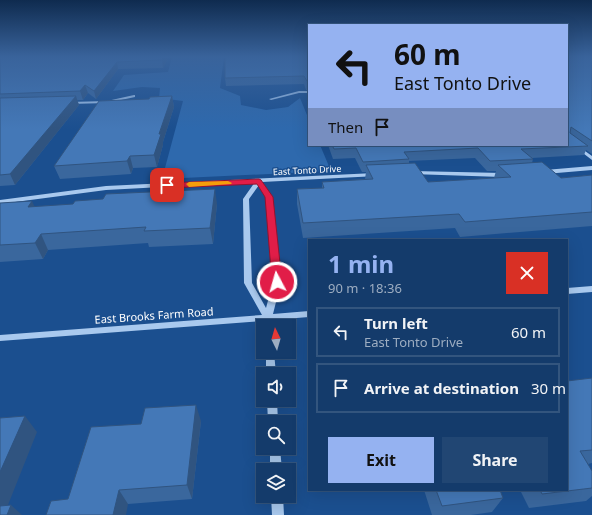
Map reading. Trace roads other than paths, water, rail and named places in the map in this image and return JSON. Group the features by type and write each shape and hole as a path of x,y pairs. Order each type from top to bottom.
{"street":[{"path":"271,99 299,92 308,92"},
{"path":"61,103 107,102 134,96"},
{"path":"568,140 592,158"},
{"path":"539,172 592,168"},
{"path":"410,173 509,174"},
{"name":"East Tonto Drive","path":"0,202 106,188 378,174"},
{"path":"266,319 248,283 246,199 259,181 269,197 277,282 269,319"},
{"path":"568,291 592,289"},
{"name":"East Brooks Farm Road","path":"283,319 308,314"},
{"name":"East Brooks Farm Road","path":"0,338 256,323"},
{"path":"277,503 278,515"}]}
